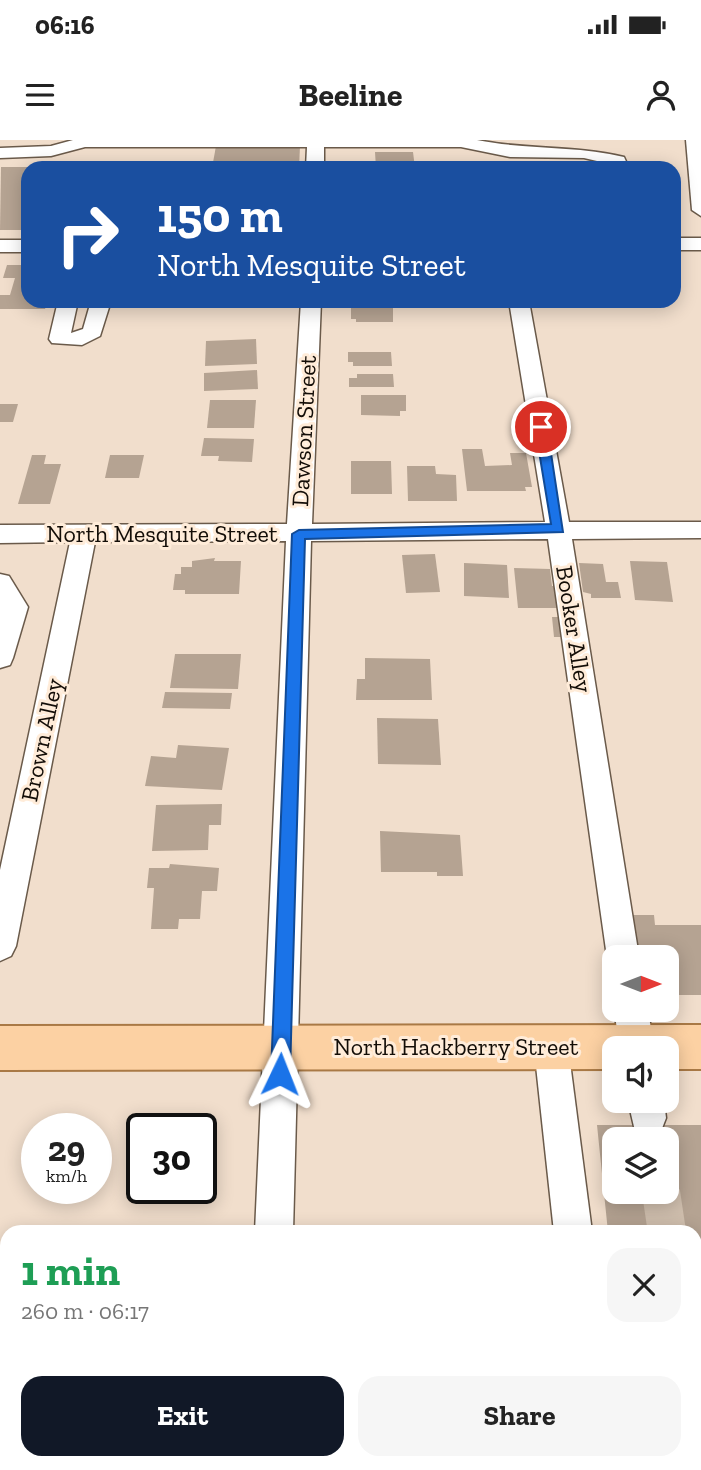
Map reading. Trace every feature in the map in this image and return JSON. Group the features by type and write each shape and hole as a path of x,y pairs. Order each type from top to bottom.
{"main road":[{"name":"North Hackberry Street","path":"0,1048 551,1047 635,1035 701,1047"}],"street":[{"path":"315,161 316,140"},
{"path":"0,153 51,151 85,142 316,140 461,142 510,152 584,153 618,161"},
{"path":"695,140 701,210"},
{"path":"681,244 701,244"},
{"path":"0,246 21,246"},
{"path":"66,308 59,339 82,339 93,332 99,308"},
{"name":"Dawson Street","path":"274,1225 310,308"},
{"name":"Booker Alley","path":"520,308 558,528 621,945"},
{"name":"North Mesquite Street","path":"0,534 299,534 558,528 701,530"},
{"name":"Brown Alley","path":"0,946 84,534"},
{"path":"0,583 15,607 0,658"},
{"path":"551,1047 572,1225"}],"building":[{"path":"216,146 300,146 299,161 213,161"},
{"path":"375,152 413,152 414,161 376,161"},
{"path":"1,167 21,167 21,230 0,230"},
{"path":"7,265 21,265 21,308 45,309 0,309 0,295 10,295 15,278 3,278"},
{"path":"351,308 393,308 393,322 356,322 356,319 351,319"},
{"path":"256,339 257,364 205,366 206,341"},
{"path":"348,352 391,352 392,366 353,366 353,362 348,362"},
{"path":"257,370 258,389 204,391 204,373"},
{"path":"357,374 393,374 394,387 349,387 349,378 357,378"},
{"path":"361,395 406,395 406,411 400,411 400,416 361,415"},
{"path":"210,400 256,400 254,428 207,428"},
{"path":"0,404 18,404 13,422 0,422"},
{"path":"204,438 254,439 252,462 218,461 219,456 201,456"},
{"path":"462,449 482,449 485,466 512,465 510,453 526,453 532,487 525,487 526,491 467,491"},
{"path":"32,455 46,455 44,464 61,464 50,504 18,504"},
{"path":"110,455 144,455 139,478 105,478"},
{"path":"351,461 391,461 392,494 351,494"},
{"path":"407,466 435,466 436,474 456,475 457,501 408,501"},
{"path":"435,554 440,592 406,593 402,555"},
{"path":"215,558 214,561 241,561 239,594 185,594 185,590 173,590 175,574 181,574 181,567 192,567 192,561"},
{"path":"630,561 667,562 673,602 635,600"},
{"path":"464,563 507,565 509,598 464,596"},
{"path":"579,563 603,564 606,582 618,582 621,598 591,598 591,594 583,592"},
{"path":"514,568 550,569 552,586 562,586 565,608 518,608"},
{"path":"552,617 567,617 570,637 554,637"},
{"path":"175,654 241,654 238,689 170,688"},
{"path":"365,658 430,659 432,700 356,700 357,679 365,679"},
{"path":"165,692 232,693 230,709 162,708"},
{"path":"377,718 438,719 441,765 378,764"},
{"path":"178,745 229,748 222,790 145,786 151,756 176,758"},
{"path":"222,804 221,825 209,825 208,850 152,851 156,805"},
{"path":"380,831 460,835 463,876 437,876 437,872 381,872"},
{"path":"170,864 219,868 217,891 202,891 200,919 179,919 178,929 151,929 154,888 147,888 149,868 169,868"},
{"path":"626,915 654,915 655,925 701,925 701,995 679,995 679,945 631,945"},
{"path":"597,1125 701,1125 701,1225 607,1225 605,1204 679,1204 679,1127 602,1127 602,1174"}],"tunnel":[{"path":"663,1204 666,1225"}],"route":[{"path":"280,1074 299,534 558,528 541,427"}]}
